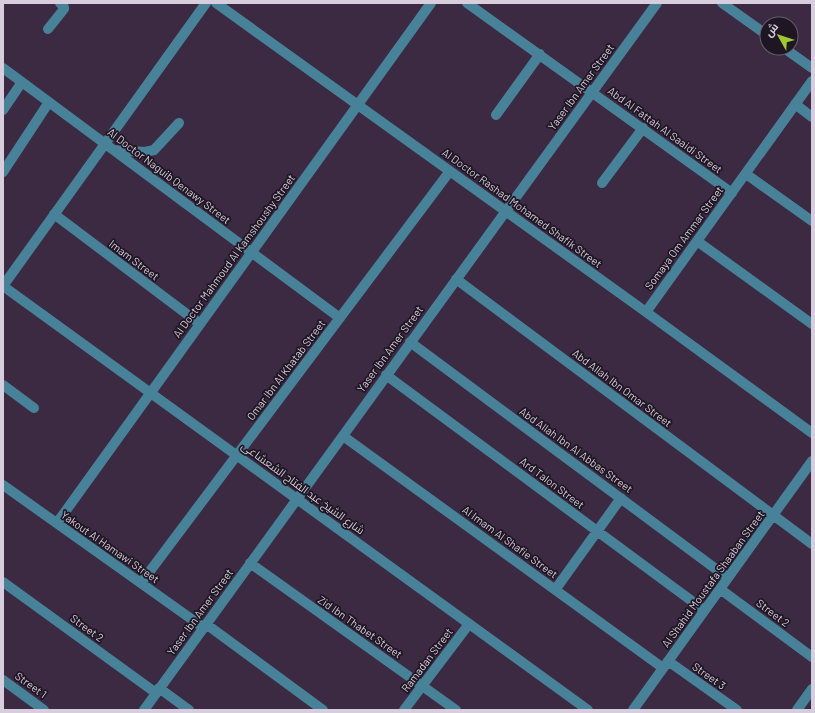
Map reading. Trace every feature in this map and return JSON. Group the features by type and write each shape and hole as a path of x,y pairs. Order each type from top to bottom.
{"street":[{"path":"48,29 64,9 60,3"},
{"path":"3,286 206,3"},
{"name":"Al Doctor Rashad Mohamed Shafik Street","path":"216,3 812,433"},
{"name":"Al Doctor Mahmoud Al Kamshoushy Street","path":"57,523 431,3"},
{"name":"Abd Al Fattah Al Saaidi Street","path":"467,3 732,192"},
{"name":"Yaser Ibn Amer Street","path":"144,710 657,3"},
{"path":"722,3 759,29"},
{"path":"496,115 540,54"},
{"path":"795,56 812,68"},
{"name":"Al Doctor Naguib Qenawy Street","path":"3,68 340,318"},
{"name":"Somaya Om Ammar Street","path":"646,312 812,81"},
{"path":"3,110 22,82"},
{"path":"3,172 49,102"},
{"path":"795,104 812,116"},
{"path":"114,150 145,152 154,150 179,123"},
{"path":"602,183 643,128"},
{"name":"Omar Ibn Al Khatab Street","path":"141,583 450,171"},
{"path":"746,174 812,221"},
{"name":"Imam Street","path":"54,214 200,324"},
{"path":"697,241 812,324"},
{"name":"Abd Allah Ibn Omar Street","path":"456,279 773,516"},
{"name":"شارع الشيخ عبد الفتاح الشعشاعى","path":"3,286 588,710"},
{"name":"Abd Allah Ibn Al Abbas Street","path":"410,342 728,578"},
{"name":"Ard Talon Street","path":"386,375 704,610"},
{"path":"3,385 34,408"},
{"name":"Al Imam Al Shafie Street","path":"343,436 555,590 666,665"},
{"name":"Al Shahid Moustafa Shaaban Street","path":"633,710 812,461"},
{"name":"Yakout Al Hamawi Street","path":"3,485 141,583 205,626 322,710"},
{"path":"555,590 621,498"},
{"path":"773,516 812,544"},
{"name":"Zid Ibn Thabet Street","path":"250,563 456,710"},
{"name":"Street 2","path":"3,582 158,691 189,710"},
{"name":"Street 2","path":"720,589 812,656"},
{"name":"Ramadan Street","path":"404,710 469,624"},
{"name":"Street 3","path":"666,665 737,710"},
{"name":"Street 1","path":"3,680 44,710"},
{"path":"797,710 812,689"}]}
